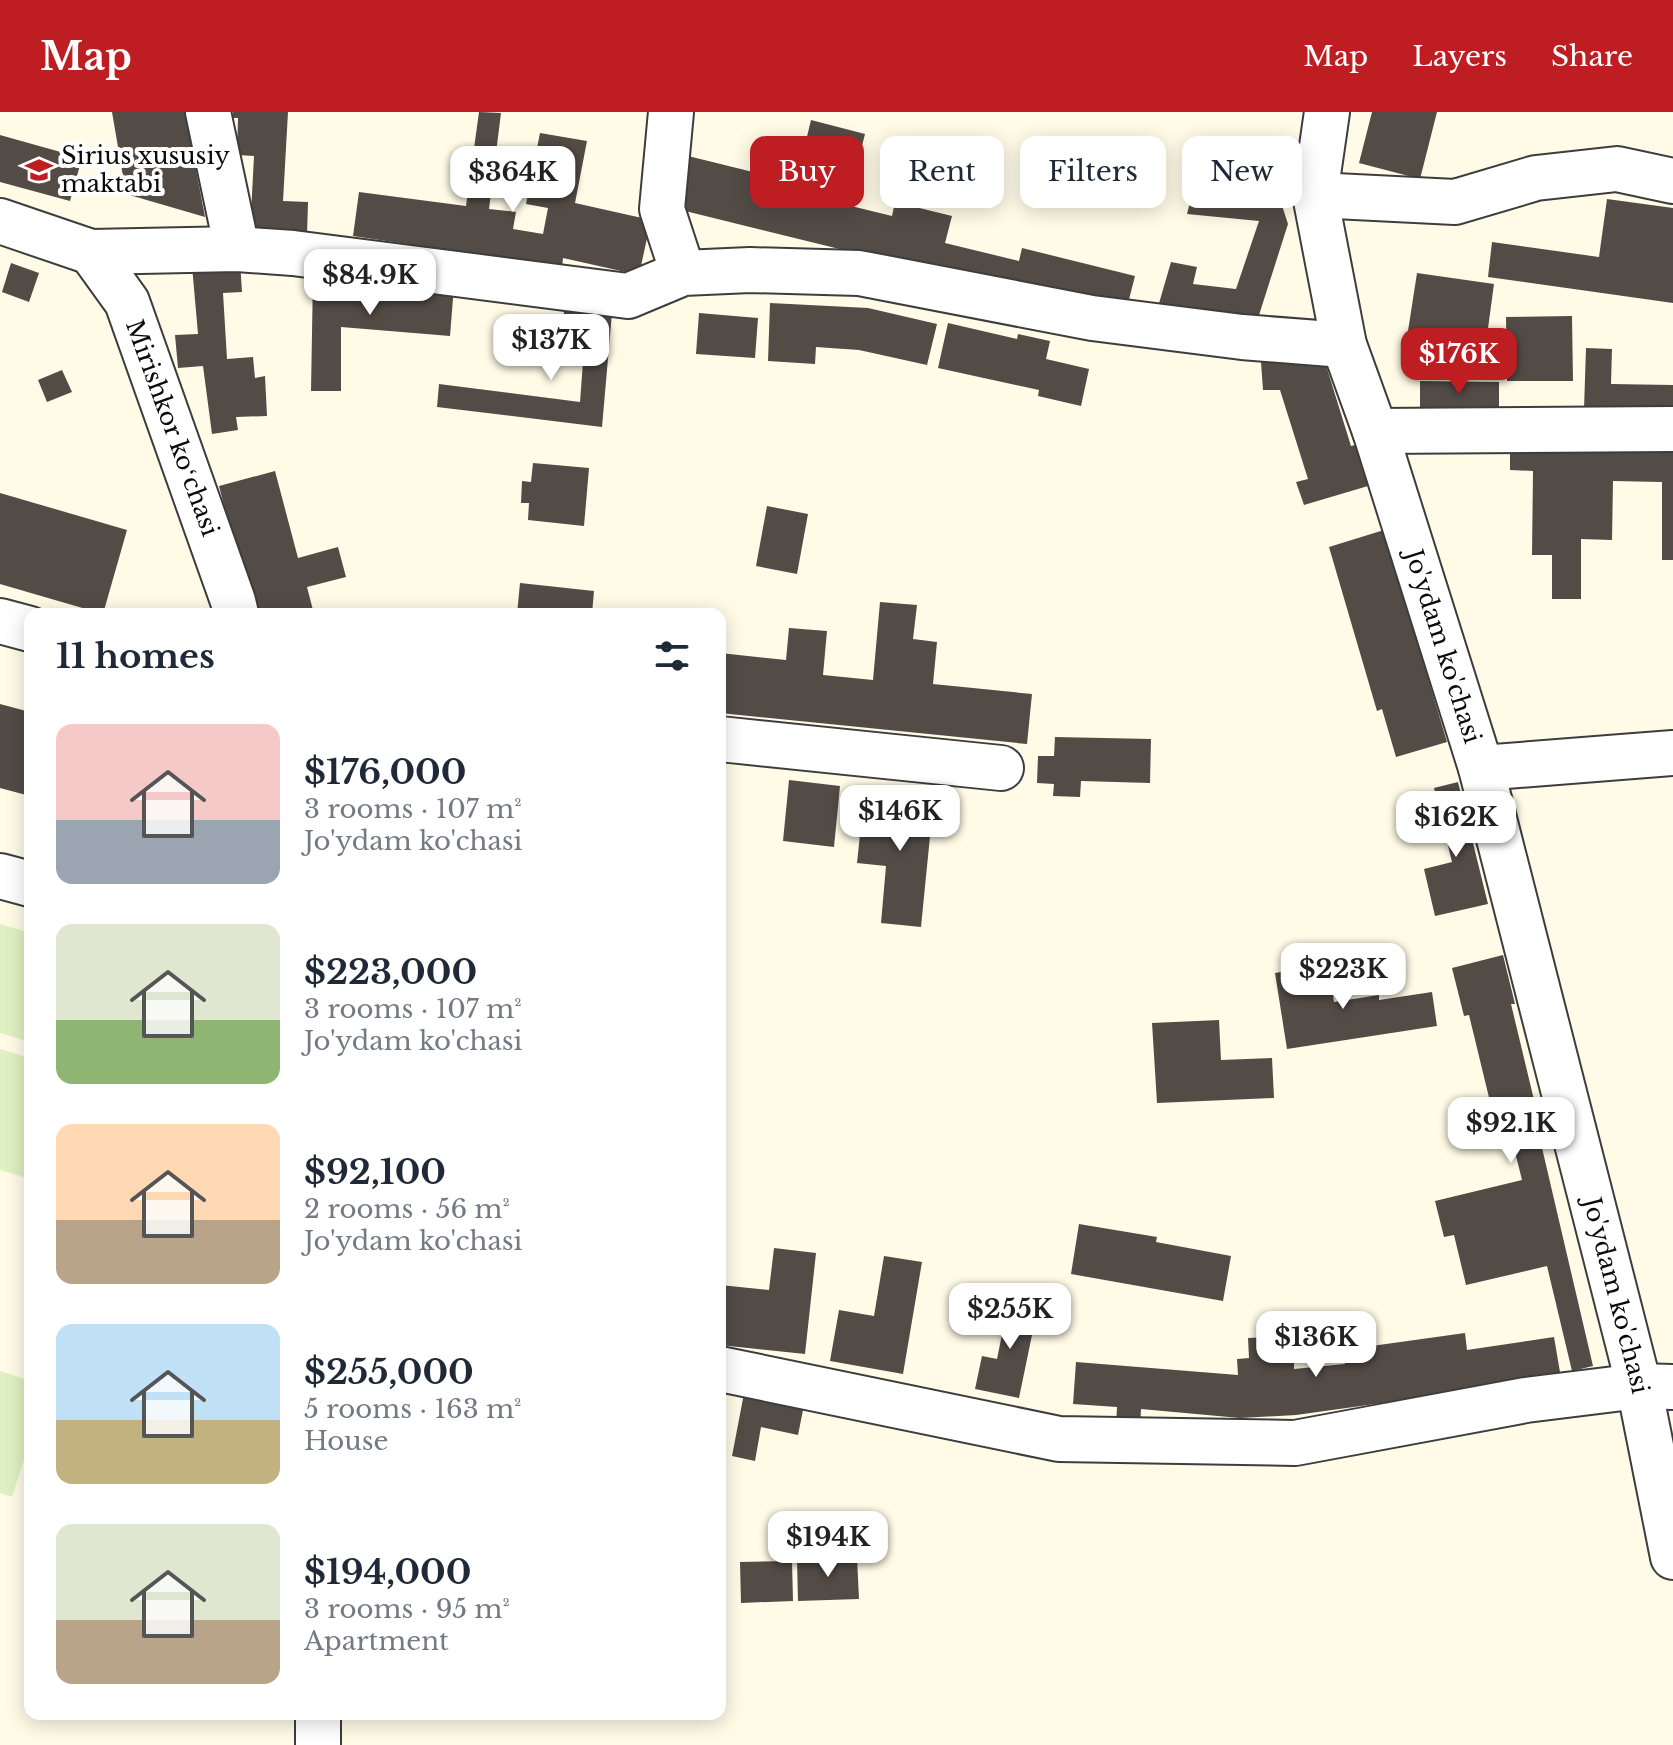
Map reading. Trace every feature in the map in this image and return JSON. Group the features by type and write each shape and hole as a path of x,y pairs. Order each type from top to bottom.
{"street":[{"path":"208,112 237,249"},
{"path":"671,112 662,209 683,273"},
{"name":"Jo'ydam ko'chasi","path":"1327,112 1315,195 1344,345 1375,431 1481,768 1656,1386 1673,1557"},
{"path":"1315,195 1455,202 1536,178 1617,169 1673,181"},
{"path":"0,221 91,252 237,249 308,255 628,296 683,273 750,270 859,273 1092,318 1242,337 1344,345"},
{"name":"Mirishkor koʻchasi","path":"91,252 127,302 234,608"},
{"path":"1375,431 1673,429"},
{"path":"0,621 24,627"},
{"path":"726,740 1001,768"},
{"path":"1481,768 1673,753"},
{"path":"0,876 24,882"},
{"path":"726,1370 1059,1439 1295,1443 1526,1400 1656,1386"},
{"path":"318,1720 318,1745"}],"green space":[{"path":"0,924 24,931 24,1040 0,1033"},
{"path":"0,1049 24,1056 24,1177 0,1170"},
{"path":"0,1371 24,1379 24,1460 12,1497 0,1493"}],"building":[{"path":"112,112 185,112 205,217 126,194"},
{"path":"233,112 288,112 283,201 308,202 307,235 250,232 254,156 237,155 238,118 233,118"},
{"path":"479,112 501,113 489,209 516,212 513,229 543,234 548,208 526,204 540,133 587,141 575,203 651,220 639,275 563,258 562,267 353,236 359,192 466,206"},
{"path":"1372,112 1437,112 1420,179 1359,163"},
{"path":"811,120 865,134 864,138 807,136"},
{"name":"Sirius xususiy maktabi","path":"0,135 82,158 70,201 0,182"},
{"path":"680,154 750,171 750,208 859,208 892,216 894,208 919,208 952,216 945,243 1019,261 1022,248 1135,276 1124,319 673,208"},
{"path":"1607,199 1673,208 1673,303 1488,277 1492,242 1599,257"},
{"path":"1189,208 1283,208 1288,224 1253,334 1153,324 1171,262 1197,267 1193,284 1236,289 1259,221 1187,214"},
{"path":"240,262 242,292 223,293 227,359 253,357 255,378 265,376 267,416 236,417 238,430 212,434 203,366 178,368 175,335 198,334 192,266"},
{"path":"11,263 39,273 29,302 2,292"},
{"path":"1417,273 1494,284 1486,343 1408,331"},
{"path":"313,275 454,286 450,336 341,327 341,391 311,391"},
{"path":"770,303 868,308 937,324 927,365 859,350 816,347 815,364 768,361"},
{"path":"564,309 612,313 602,427 437,407 439,384 580,402 585,335 563,333"},
{"path":"699,313 758,318 755,358 696,354"},
{"path":"1572,316 1573,381 1507,381 1506,317"},
{"path":"948,323 1017,339 1018,334 1050,341 1046,359 1089,369 1081,406 1038,396 1039,390 938,368"},
{"path":"1586,348 1612,349 1611,384 1673,385 1673,411 1584,409"},
{"path":"1261,362 1325,362 1351,446 1355,445 1368,486 1304,505 1296,482 1308,479 1280,390 1263,390"},
{"path":"62,370 72,392 47,402 38,380"},
{"path":"1420,381 1499,382 1499,410 1420,410"},
{"path":"1510,450 1673,451 1673,560 1662,560 1662,482 1613,481 1612,540 1581,539 1581,599 1552,599 1552,555 1532,555 1533,471 1510,470"},
{"path":"533,463 589,468 584,526 528,520 529,503 521,503 522,481 531,482"},
{"path":"275,471 298,558 338,547 346,577 307,587 312,608 250,608 219,486"},
{"path":"0,493 127,530 105,608 82,608 0,584"},
{"path":"767,506 808,514 797,574 756,566"},
{"path":"1384,530 1447,742 1396,757 1382,709 1377,711 1329,547"},
{"path":"520,583 594,591 593,608 518,608"},
{"path":"880,602 917,605 913,639 937,642 933,684 1032,694 1027,744 726,714 726,654 786,660 789,628 827,631 823,675 873,680"},
{"path":"0,704 24,710 24,794 0,788"},
{"path":"1055,737 1151,739 1150,783 1081,781 1080,797 1053,796 1054,784 1037,783 1038,756 1054,756"},
{"path":"789,780 840,786 834,847 783,841"},
{"path":"1458,782 1488,904 1435,916 1424,869 1452,862 1434,788"},
{"path":"879,790 934,796 921,927 881,923 886,866 857,863 861,825 876,826"},
{"path":"1503,955 1515,1004 1511,1004 1535,1104 1532,1105 1593,1366 1572,1371 1547,1266 1466,1285 1454,1235 1444,1237 1435,1201 1522,1180 1505,1112 1493,1114 1469,1015 1464,1016 1452,968"},
{"path":"1328,964 1334,1002 1379,995 1379,1000 1432,992 1437,1026 1287,1049 1275,973"},
{"path":"1219,1020 1221,1060 1272,1058 1274,1098 1157,1103 1152,1023"},
{"path":"1079,1224 1157,1237 1156,1242 1231,1256 1223,1301 1071,1274"},
{"path":"774,1248 816,1253 805,1354 726,1346 726,1286 769,1290"},
{"path":"884,1256 922,1262 903,1374 830,1361 839,1310 874,1316"},
{"path":"1010,1295 1039,1301 1019,1398 975,1389 982,1356 997,1359"},
{"path":"1465,1333 1467,1350 1554,1337 1561,1378 1296,1415 1240,1418 1141,1409 1140,1428 1116,1426 1117,1407 1073,1404 1076,1362 1238,1375 1237,1359 1249,1358 1248,1338 1274,1337 1275,1357 1294,1356 1294,1369 1345,1364 1343,1350"},
{"path":"746,1383 806,1395 798,1435 761,1427 755,1461 732,1456"},
{"path":"857,1558 859,1599 798,1601 797,1559"},
{"path":"792,1561 793,1601 741,1603 740,1562"}],"place":[{"name":"Sirius xususiy maktabi","path":"39,170"}]}
